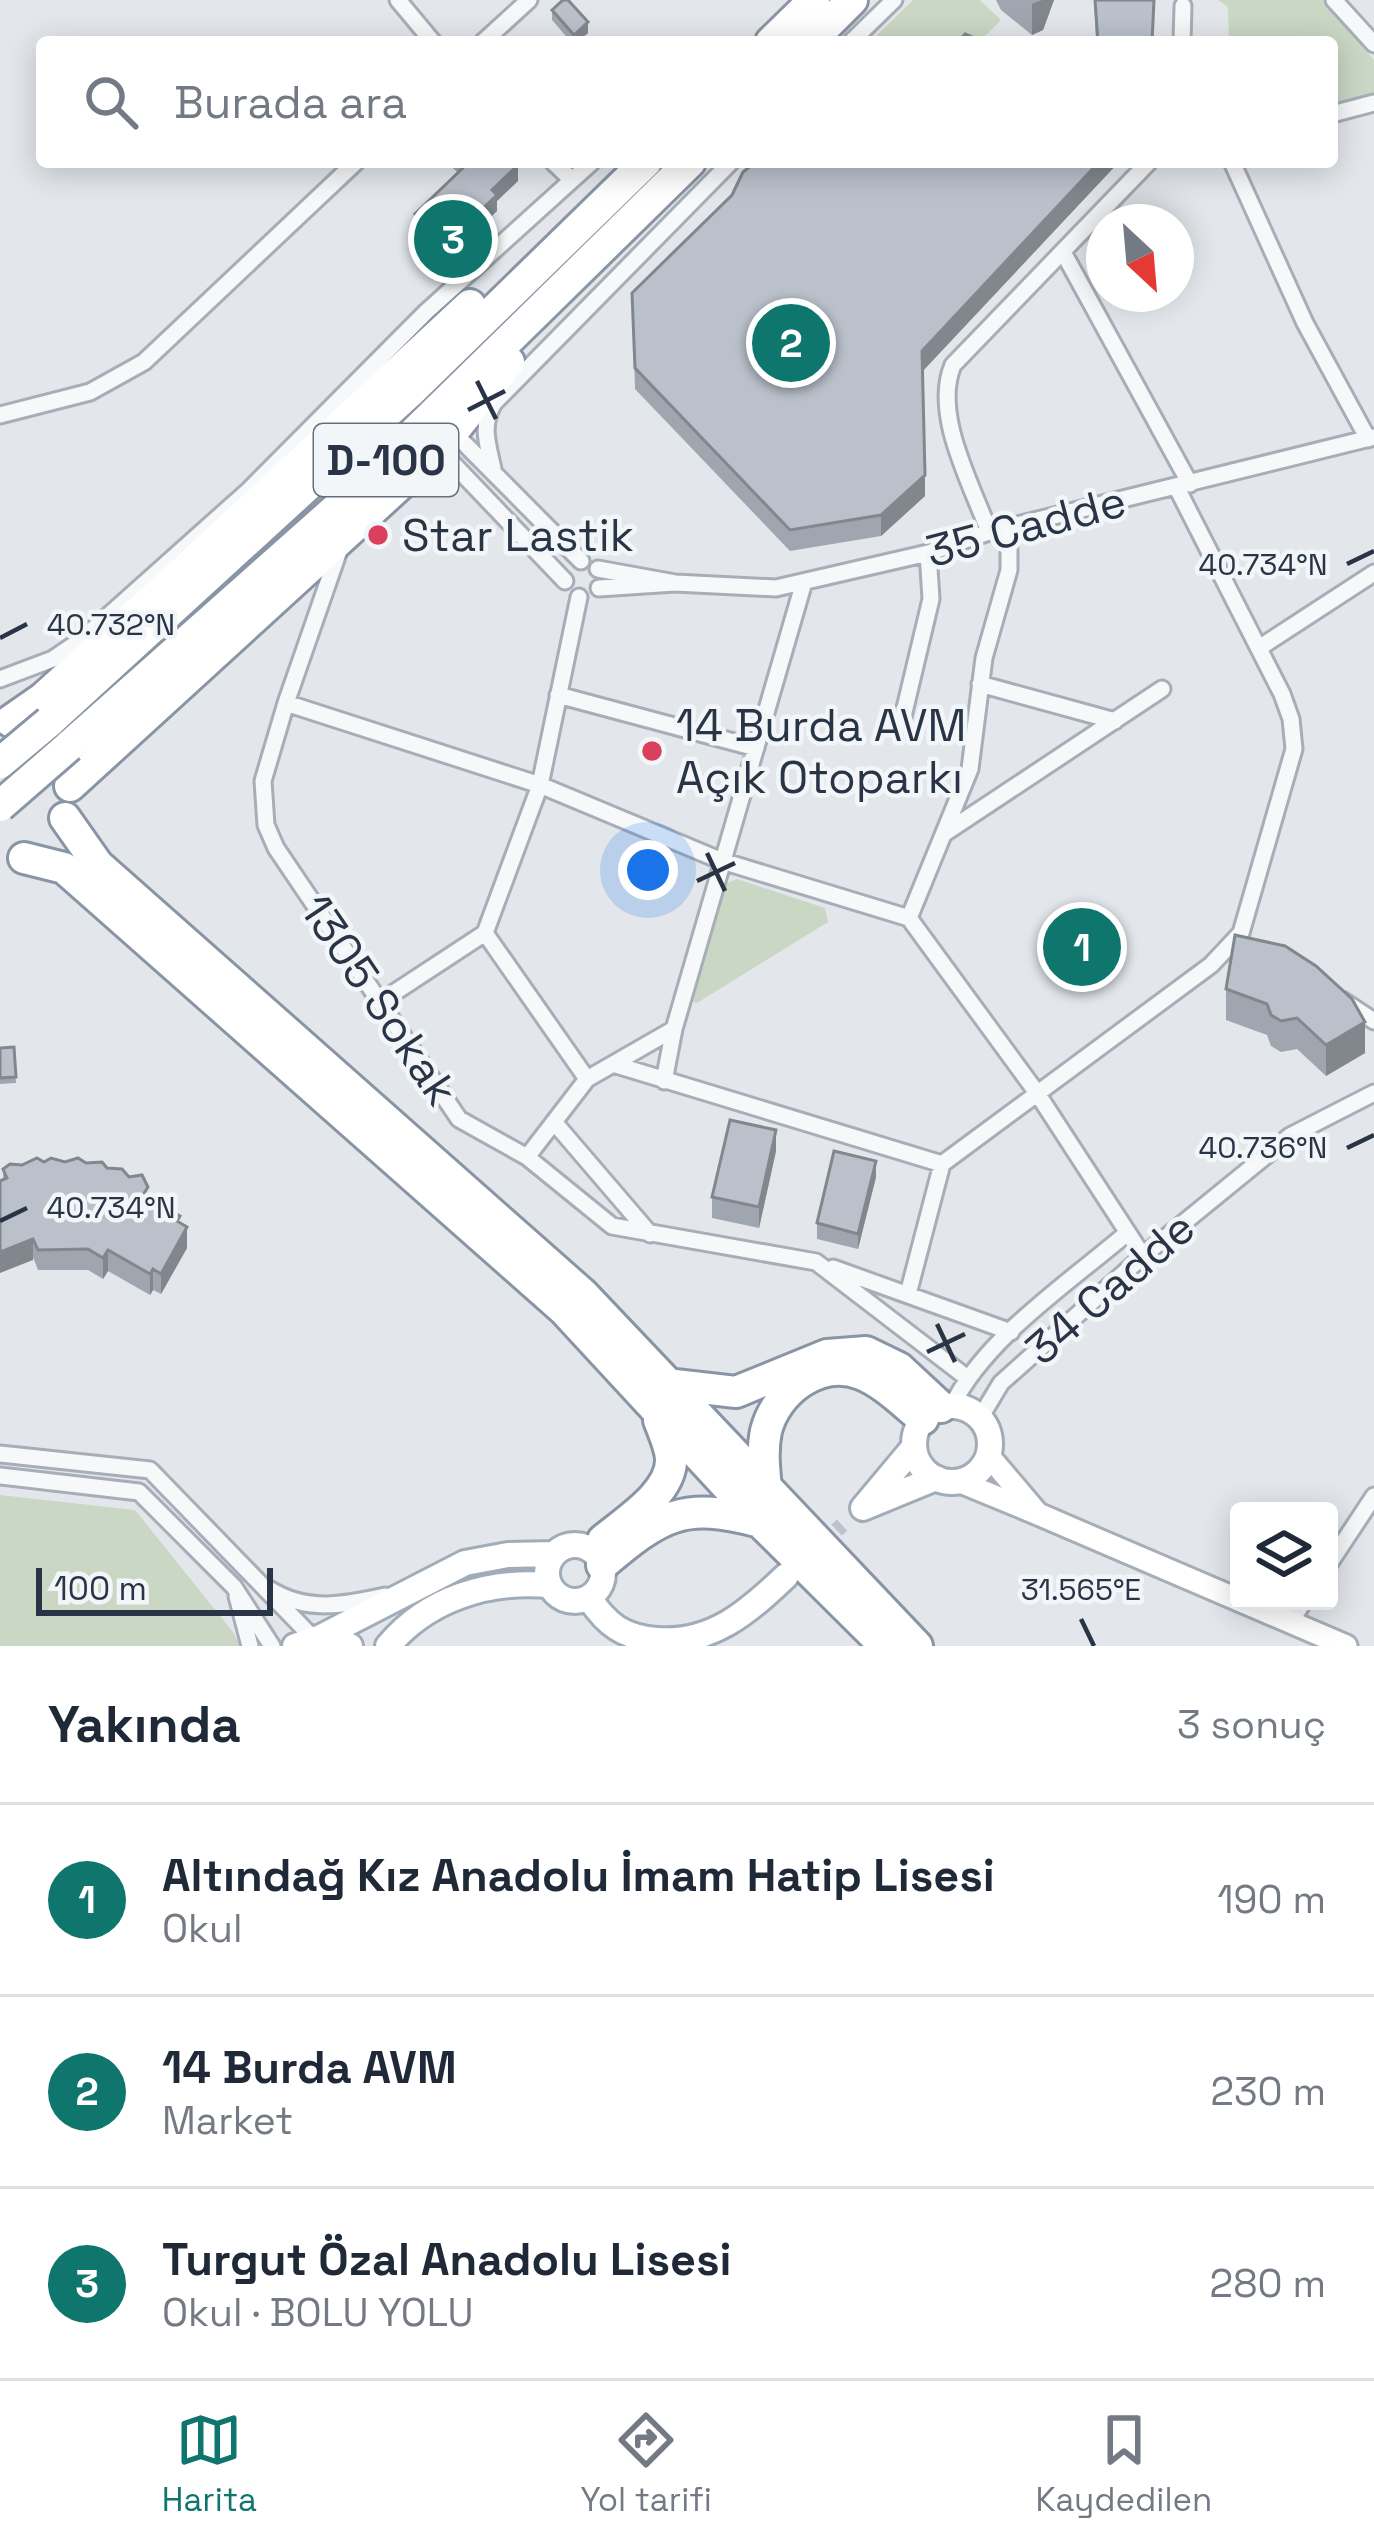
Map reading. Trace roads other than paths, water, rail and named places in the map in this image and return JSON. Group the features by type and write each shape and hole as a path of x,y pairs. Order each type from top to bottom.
{"highway":[{"path":"777,36 814,0"},
{"path":"816,36 852,0"},
{"path":"5,720 43,698 469,306 640,168"},
{"name":"D-100","path":"0,806 338,507 684,168"},
{"name":"D-100","path":"0,763 410,392 612,194"},
{"path":"70,786 447,441 552,300"},
{"path":"5,720 44,736 57,751 70,786 65,818 52,840 12,860"},
{"path":"65,818 98,865 583,1294 760,1522 885,1646"},
{"path":"12,860 64,868 766,1488 917,1646"},
{"path":"662,1399 736,1391 827,1355 866,1352 899,1369 932,1420"},
{"path":"766,1488 767,1428 781,1400 804,1380 832,1370 860,1373 932,1420"},
{"path":"597,1558 667,1478 671,1458 662,1399"},
{"path":"597,1558 657,1523 684,1514 714,1511 760,1522"}],"main road":[{"path":"842,1525 863,1508 932,1420 962,1407 980,1418 987,1430 988,1455 977,1472 863,1508"},
{"path":"932,1420 921,1466 1346,1646"},
{"path":"988,1455 1038,1514"},
{"path":"310,1640 483,1558 554,1554 574,1544 597,1558 601,1584 589,1598 562,1599 549,1586 547,1567 554,1554"},
{"path":"589,1598 604,1620 637,1638 694,1639 737,1619 787,1576"},
{"path":"388,1646 420,1616 446,1601 490,1586 549,1586"},
{"path":"403,1646 420,1616"},
{"path":"310,1640 350,1646"}],"street":[{"path":"398,0 428,36"},
{"path":"490,36 529,0"},
{"path":"857,36 894,0"},
{"path":"1334,0 1374,44"},
{"path":"1182,36 1183,2"},
{"path":"1338,112 1374,103"},
{"path":"0,416 90,392 143,362 350,168"},
{"path":"559,168 571,179"},
{"path":"0,679 53,659 81,640 249,490 426,312 585,168"},
{"path":"493,470 485,431 486,416 494,403 725,168"},
{"path":"988,532 949,423 945,395 953,365 1144,168"},
{"path":"1235,168 1305,323 1371,438"},
{"path":"908,1294 942,1164 1211,964 1241,933 1294,749 1291,719 1184,486 1063,252"},
{"name":"35 Cadde","path":"675,583 776,588 1371,438"},
{"path":"447,441 493,470 581,561 598,569 675,583"},
{"path":"447,441 569,591 579,597 590,596 599,588 675,583"},
{"path":"909,918 970,769 984,658 1009,570 1009,527"},
{"name":"1305 Sokak","path":"344,537 263,781 266,825 276,848 459,1119 526,1157 612,1226 816,1262 966,1378"},
{"path":"902,724 932,599 928,553"},
{"path":"565,581 567,570 581,561"},
{"path":"598,569 599,588"},
{"path":"1259,648 1374,573"},
{"path":"664,1081 674,1029 804,582"},
{"path":"380,1002 485,933 539,784 579,597"},
{"path":"980,684 1114,721"},
{"path":"945,833 1162,689"},
{"path":"558,695 756,748"},
{"path":"286,703 539,784 722,862 909,918 1037,1093 1143,1256"},
{"path":"485,933 587,1079"},
{"path":"1241,933 1260,946"},
{"path":"1336,996 1374,1022"},
{"path":"526,1157 587,1079 674,1029"},
{"path":"613,1064 942,1164"},
{"name":"34 Cadde","path":"980,1418 1001,1383 1143,1256 1290,1136 1374,1093"},
{"path":"554,1122 652,1236"},
{"path":"932,1420 1011,1332 1127,1233"},
{"path":"816,1262 1011,1332"},
{"path":"0,1454 150,1470 310,1640"},
{"path":"0,1476 139,1492 234,1587 272,1646"},
{"path":"1338,1550 1374,1496"},
{"path":"250,1576 278,1594 317,1606 405,1591"},
{"path":"234,1587 250,1646"},
{"path":"1290,1623 1298,1610"}],"tunnel":[{"path":"820,1546 842,1525"}],"place":[{"name":"Turgut Özal Anadolu Lisesi","path":"453,239"},
{"name":"14 Burda AVM","path":"791,343"},
{"name":"Star Lastik","path":"378,535"},
{"name":"14 Burda AVM Açık Otoparkı","path":"652,751"},
{"name":"Altındağ Kız Anadolu İmam Hatip Lisesi","path":"1082,947"}]}
